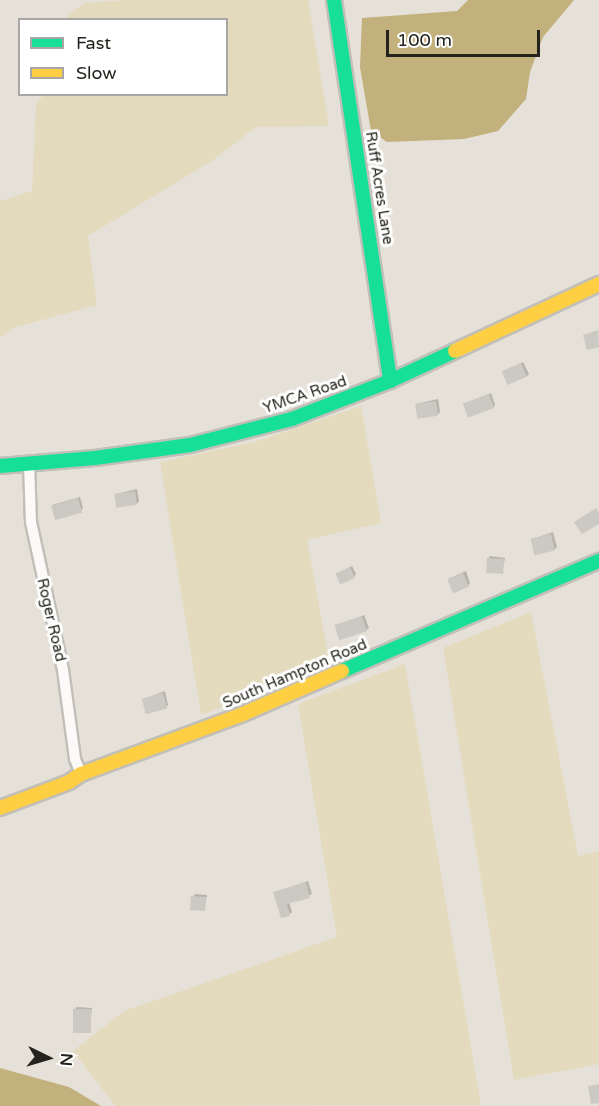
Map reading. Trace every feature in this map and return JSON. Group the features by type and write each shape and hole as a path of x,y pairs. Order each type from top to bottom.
{"street":[{"name":"Ruff Acres Lane","path":"334,0 390,381"},
{"name":"YMCA Road","path":"0,466 95,458 218,439 292,419 390,381 599,284"},
{"name":"Roger Road","path":"29,464 31,522 63,670 75,759 81,774"},
{"name":"South Hampton Road","path":"0,808 69,782 81,774 243,714 599,561"}],"shaded area":[{"path":"126,0 308,0 329,126 256,127 212,161 88,236 97,305 13,328 0,338 0,201 32,191 36,105 42,96 228,96 228,18 65,18 84,3"},
{"path":"468,0 574,0 543,37 530,72 526,99 498,131 464,139 387,142 371,131 360,67 362,18 457,11"},
{"path":"361,406 381,523 307,540 330,665 201,715 160,462 255,442"},
{"path":"531,612 578,856 599,851 599,1064 514,1080 443,648"},
{"path":"405,664 481,1105 115,1106 73,1051 124,1011 337,937 298,704"},
{"path":"0,1068 69,1087 101,1106 0,1106"}],"building":[{"path":"598,330 599,347 587,350 583,335"},
{"path":"521,363 527,377 508,385 502,371"},
{"path":"489,394 494,408 468,418 463,404"},
{"path":"436,401 438,416 417,419 415,404"},
{"path":"135,491 137,505 116,508 114,494"},
{"path":"78,498 82,512 55,520 51,506"},
{"path":"596,508 599,513 599,524 582,534 574,522"},
{"path":"551,534 555,551 534,555 531,539"},
{"path":"487,558 504,559 503,574 486,573"},
{"path":"350,567 355,578 340,584 335,574"},
{"path":"463,573 469,587 453,593 447,580"},
{"path":"362,616 367,631 339,640 334,625"},
{"path":"163,693 167,708 146,714 142,699"},
{"path":"306,882 310,898 287,904 290,916 281,918 273,892"},
{"path":"191,896 206,897 205,911 190,910"},
{"path":"73,1009 91,1009 91,1033 73,1033"},
{"path":"599,1084 599,1103 591,1104 588,1086"}],"traffic: fast":[{"path":"334,0 390,381"},
{"path":"0,466 95,458 190,445 292,419 390,381 455,351"},
{"path":"342,671 599,561"}],"traffic: slow":[{"path":"455,351 599,284"},
{"path":"0,808 69,782 81,774 243,714 342,671"}]}
